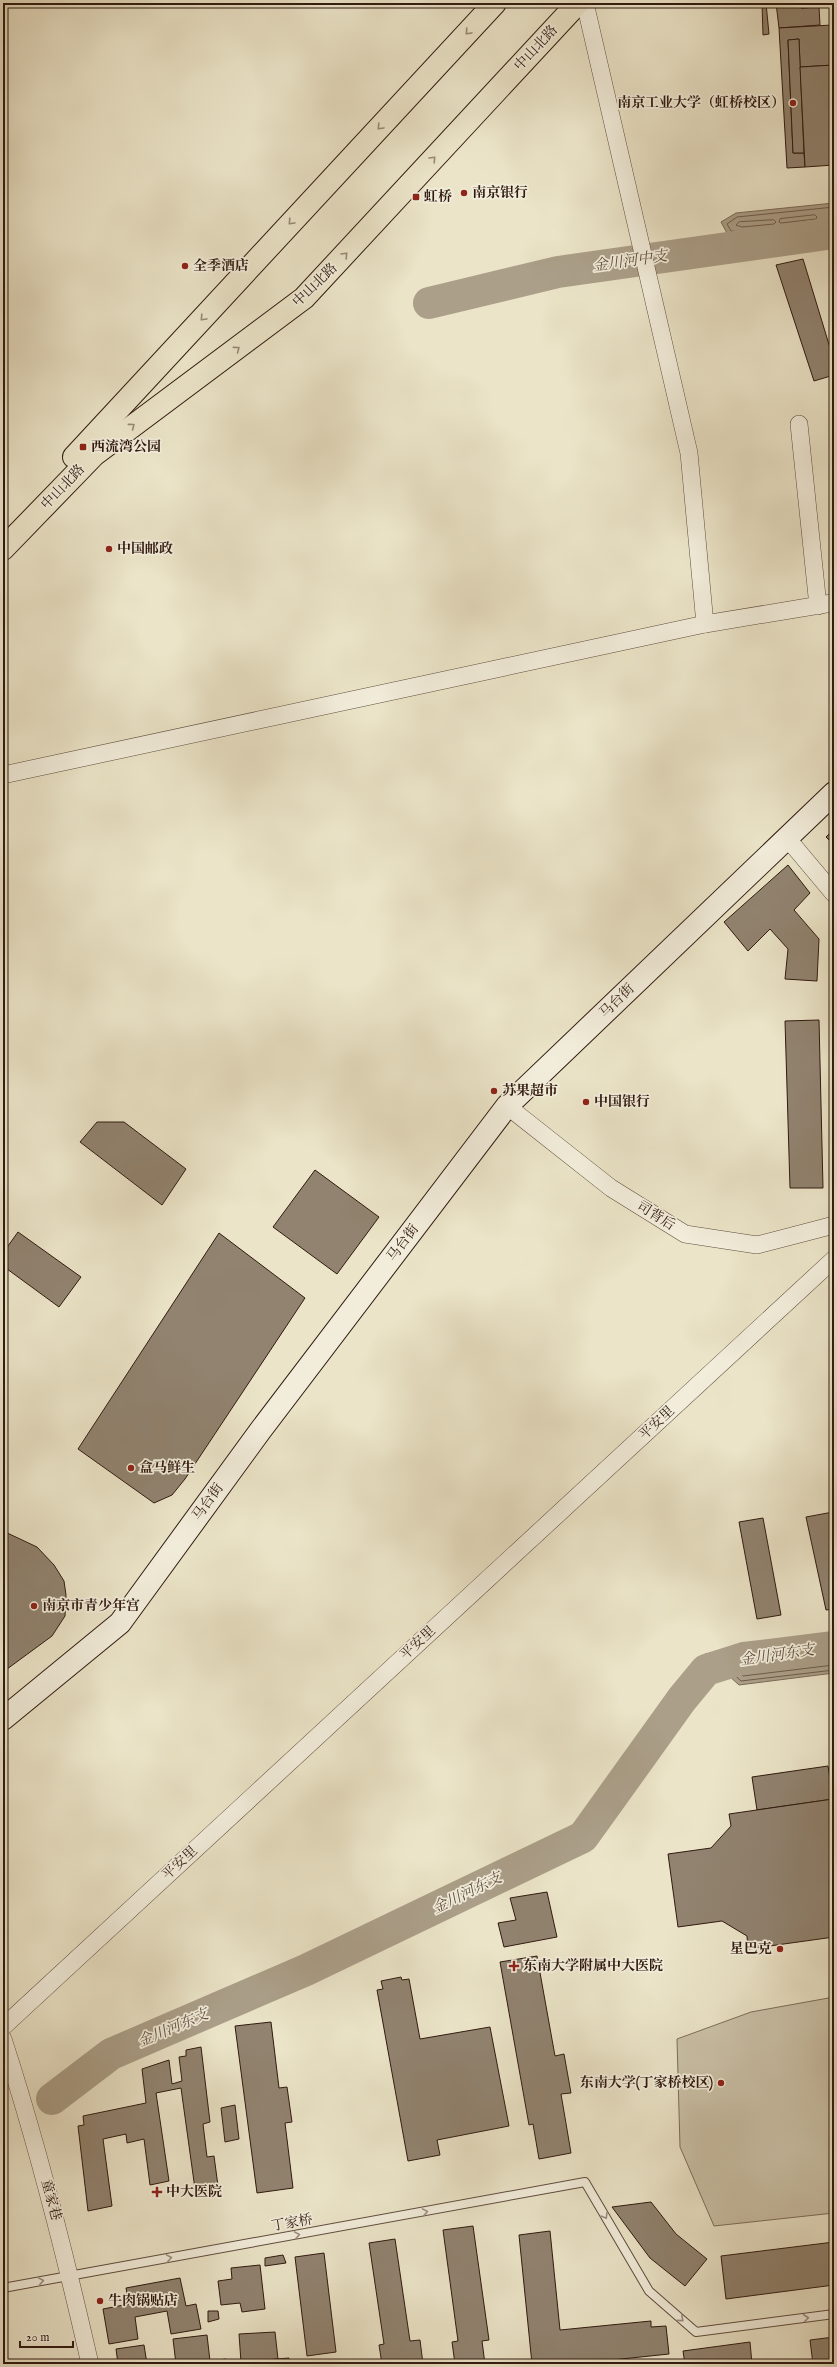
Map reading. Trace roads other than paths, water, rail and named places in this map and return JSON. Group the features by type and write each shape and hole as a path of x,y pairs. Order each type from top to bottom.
{"main road":[{"name":"中山北路","path":"3,530 83,447 494,3"},
{"name":"中山北路","path":"3,549 94,455 304,298 578,3"}],"street":[{"path":"585,3 689,453 705,624"},
{"path":"3,775 705,624 829,604 800,424"},
{"name":"马台街","path":"3,1720 120,1623 260,1431 507,1106 834,793"},
{"path":"787,838 834,894"},
{"name":"司背后","path":"507,1106 611,1188 685,1234 757,1245 834,1225"},
{"name":"平安里","path":"3,2027 834,1259"},
{"name":"童家巷","path":"3,2039 30,2121 70,2276 90,2364"}],"lane":[{"name":"丁家桥","path":"3,2288 585,2182 649,2291 696,2332 834,2314"}],"water":[{"path":"834,203 834,225 799,231 728,235 721,222 736,213"},
{"path":"834,1638 834,1673 739,1685 705,1654"}],"waterway":[{"name":"金川河中支","path":"429,303 558,272 834,233"},
{"name":"金川河东支","path":"52,2099 111,2054 306,1970 583,1837 682,1699 706,1670 744,1658 834,1647"}],"place":[{"name":"南京工业大学（虹桥校区）","path":"793,103"},
{"name":"南京银行","path":"464,193"},
{"name":"虹桥","path":"416,197"},
{"name":"全季酒店","path":"185,266"},
{"name":"西流湾公园","path":"83,447"},
{"name":"中国邮政","path":"109,549"},
{"name":"苏果超市","path":"494,1091"},
{"name":"中国银行","path":"586,1102"},
{"name":"盒马鲜生","path":"131,1468"},
{"name":"南京市青少年宫","path":"34,1606"},
{"name":"星巴克","path":"780,1949"},
{"name":"东南大学附属中大医院","path":"514,1966"},
{"name":"东南大学(丁家桥校区)","path":"721,2083"},
{"name":"中大医院","path":"157,2192"},
{"name":"牛肉锅贴店","path":"100,2301"}]}
